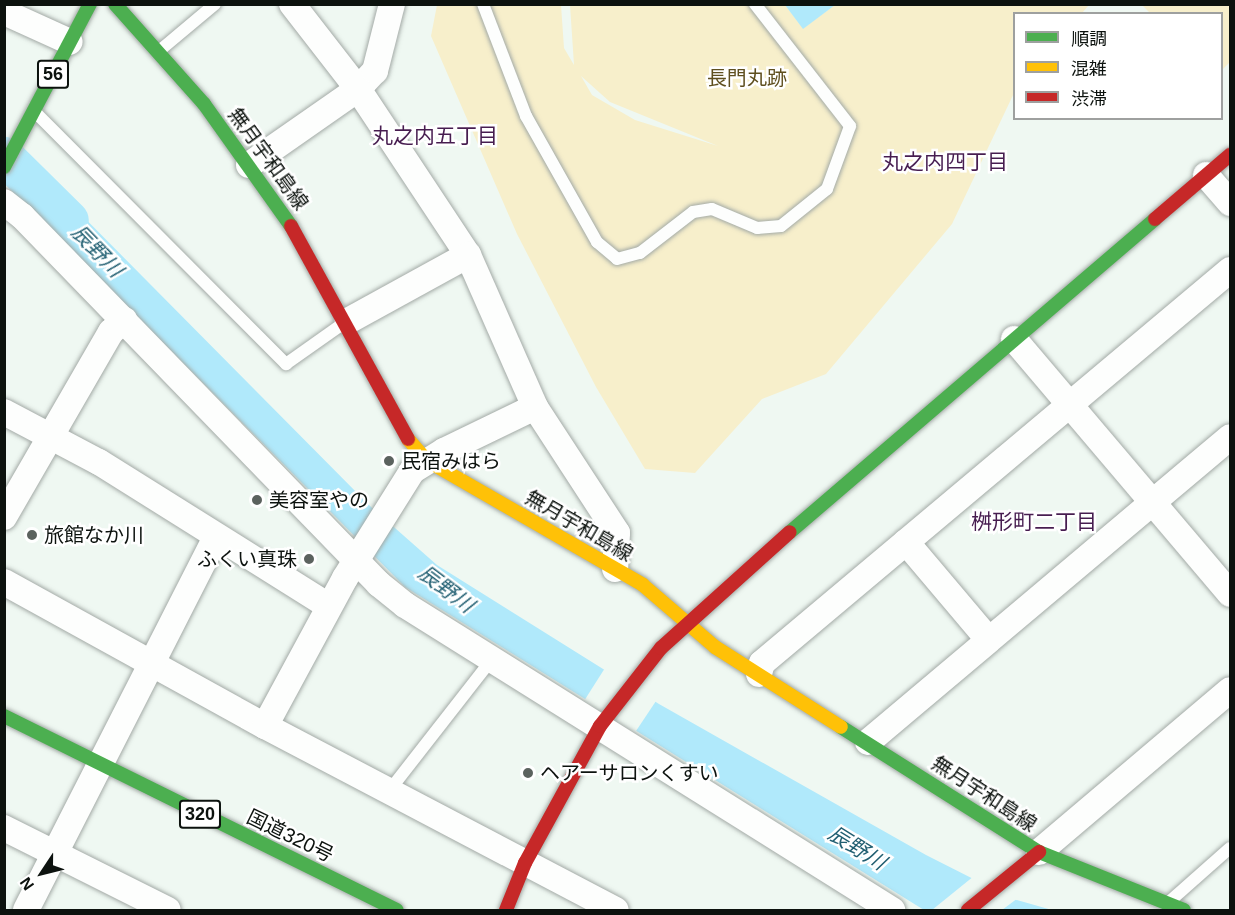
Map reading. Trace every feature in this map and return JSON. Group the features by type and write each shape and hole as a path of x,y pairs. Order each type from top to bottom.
{"main road":[{"name":"56","path":"4,166 90,4"},
{"name":"無月宇和島線","path":"115,4 204,104 301,239 348,321 405,435 426,460 643,585 715,647 1040,852 1184,910"},
{"path":"506,910 525,863 603,722 629,685 687,622 1230,155"},
{"name":"国道320号","path":"4,716 99,765 397,910"},
{"path":"968,910 1040,852"}],"street":[{"path":"292,4 358,89 468,255 535,407 617,533 615,569"},
{"path":"249,165 358,89 375,71 392,4"},
{"path":"4,12 70,42"},
{"path":"1206,175 1230,203"},
{"path":"4,202 22,216 359,554 405,605 492,659 603,722 892,910"},
{"path":"348,321 468,255"},
{"path":"759,674 762,663 1230,270"},
{"path":"4,518 111,332 124,320"},
{"path":"1014,339 1230,594"},
{"path":"265,726 359,554 412,471 426,460 535,407"},
{"path":"4,412 51,436 330,606"},
{"path":"868,742 1230,437"},
{"path":"26,910 150,661 216,537"},
{"path":"906,542 988,639"},
{"path":"4,582 265,726 616,910"},
{"path":"1040,852 1230,690"},
{"path":"4,828 57,848 168,910"}],"lane":[{"path":"158,52 215,4"},
{"path":"483,4 526,116 597,242 617,259 640,253 693,212 712,209 757,228 782,226 827,189 850,126 755,4"},
{"path":"33,111 286,364 348,321"},
{"path":"389,791 492,659"},
{"path":"1167,904 1230,848"}],"green space":[{"name":"長門丸跡","path":"437,5 561,5 564,48 574,65 570,5 785,5 803,28 835,5 1089,5 1083,12 1013,12 1013,95 952,224 826,374 762,399 695,473 645,469 596,387 517,234 431,36","holes":["581,76 610,102 718,146 635,120 592,95"]},
{"path":"1142,5 1230,5 1230,62 1223,69 1223,12 1149,12"}],"water":[{"path":"785,5 835,5 803,29"},
{"path":"38,171 370,506 437,565 659,704 926,855 1013,899 1052,910 924,910 405,587 20,198"}],"pier":[{"path":"605,668 656,701 634,734 584,701"},
{"path":"974,876 1018,898 1002,910 932,910"}],"waterway":[{"name":"辰野川","path":"4,156 69,220"}],"traffic: fast":[{"path":"4,167 90,4"},
{"path":"115,4 204,104 291,226"},
{"path":"790,532 1155,219"},
{"path":"4,716 397,910"},
{"path":"841,727 1039,852 1184,910"}],"traffic: slow":[{"path":"408,439 426,460 643,585 715,647 841,727"}],"traffic: jam":[{"path":"1155,219 1230,155"},
{"path":"291,226 408,439"},
{"path":"506,910 525,863 600,726 661,648 790,532"},
{"path":"968,910 1039,852"}],"place":[{"name":"民宿みはら","path":"389,461"},
{"name":"美容室やの","path":"257,500"},
{"name":"旅館なか川","path":"32,535"},
{"name":"ふくい真珠","path":"309,559"},
{"name":"ヘアーサロンくすい","path":"528,773"}],"district":[{"name":"丸之内五丁目","path":"435,136"},
{"name":"丸之内四丁目","path":"945,162"},
{"name":"桝形町二丁目","path":"1034,522"}]}
